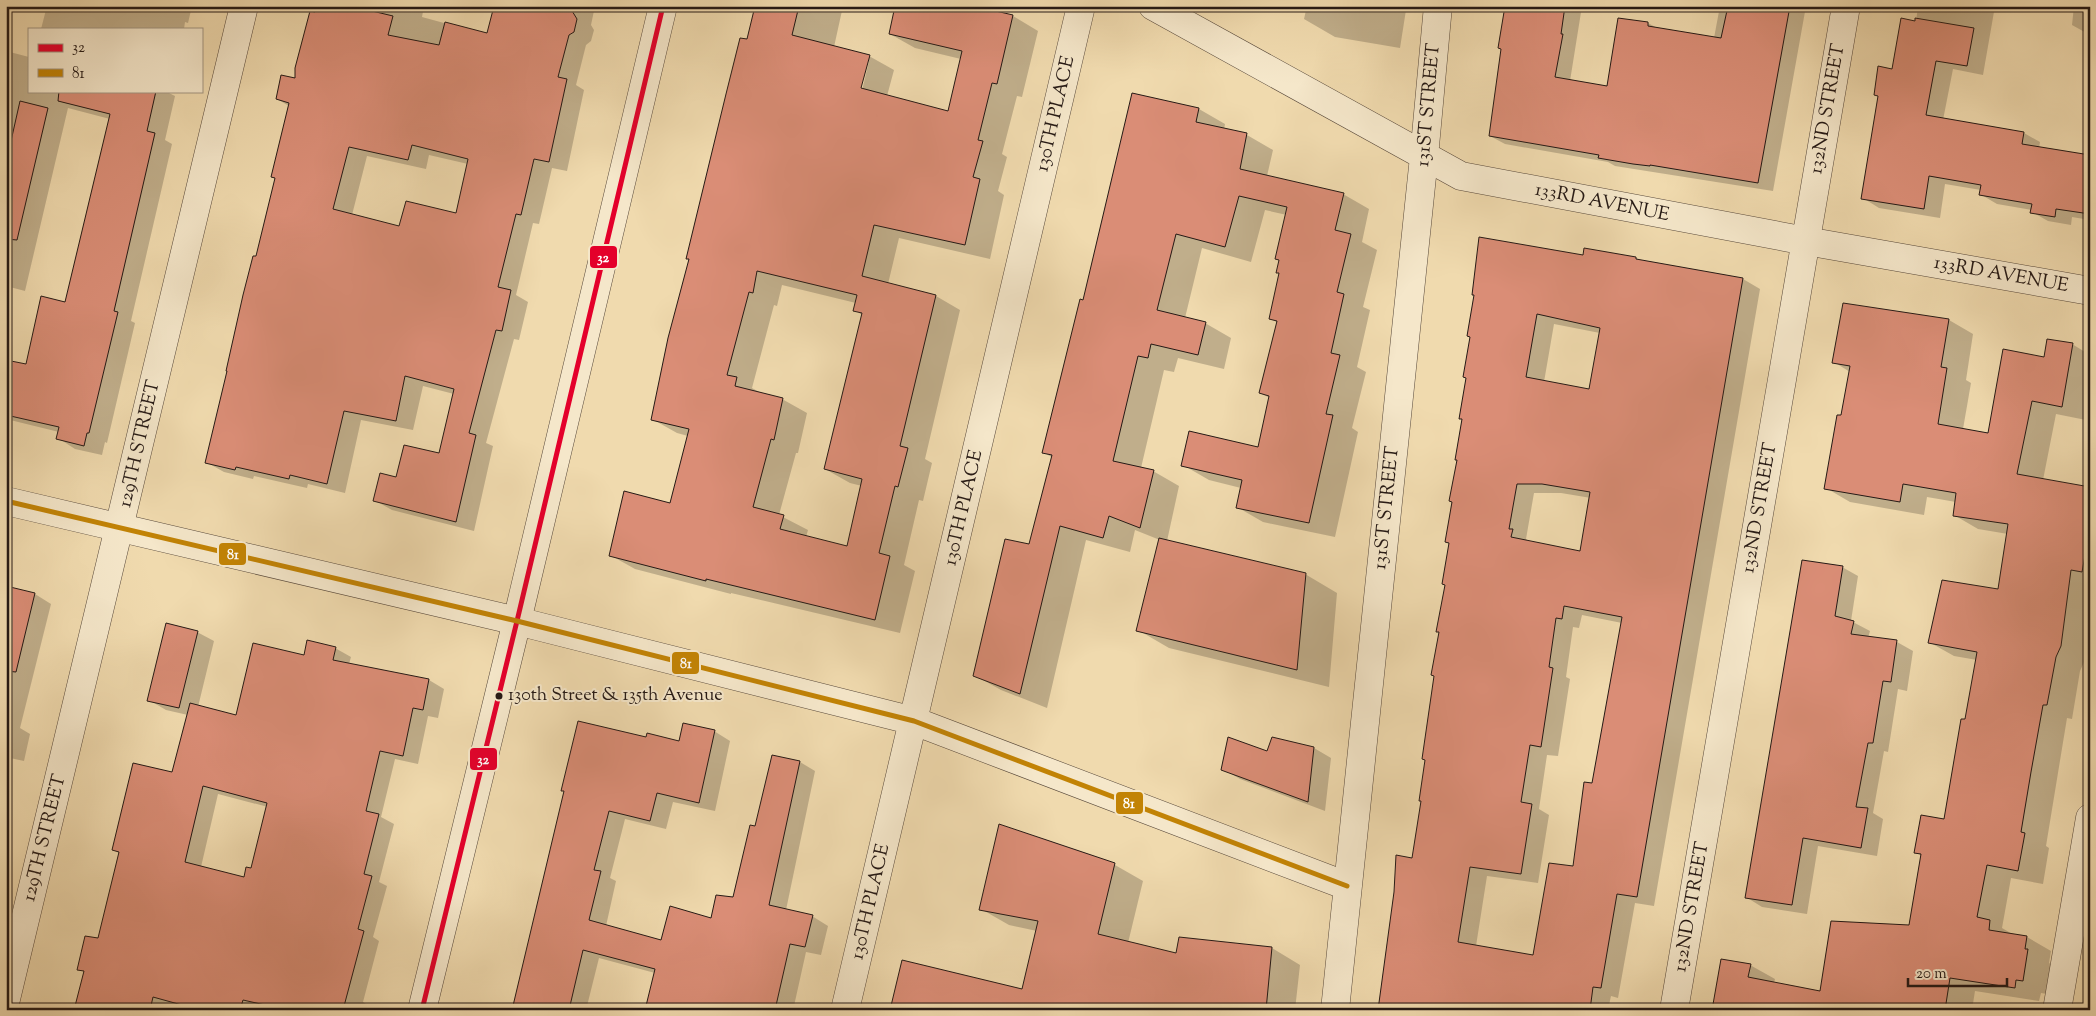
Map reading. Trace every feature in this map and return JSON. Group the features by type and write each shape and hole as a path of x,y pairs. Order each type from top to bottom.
{"street":[{"name":"129TH STREET","path":"6,999 244,6"},
{"path":"422,1010 517,621 663,6"},
{"name":"130TH PLACE","path":"845,1010 1081,6"},
{"name":"133RD AVENUE","path":"1153,6 1461,176 1806,241 2090,291"},
{"name":"131ST STREET","path":"1335,1010 1438,6"},
{"name":"132ND STREET","path":"1674,1010 1846,6"},
{"path":"6,501 517,621 914,721 1347,886"},
{"path":"2057,1010 2090,818"}],"building":[{"path":"316,6 351,6 393,16 388,35 439,45 445,22 487,33 494,6 569,6 577,19 574,32 569,35 558,77 567,79 549,162 534,159 521,215 516,214 498,287 511,290 502,331 496,330 469,433 476,435 456,522 373,501 380,473 396,477 404,445 439,453 454,389 405,376 396,421 344,411 327,484 290,475 289,479 236,467 235,470 205,463 243,295 253,256 256,256 275,178 271,177 289,103 276,99 281,75 295,78 295,68 310,11 315,12","holes":["412,145 468,159 456,213 406,201 399,226 333,209 349,147 408,160"]},
{"path":"755,6 799,6 792,35 870,55 861,88 948,111 962,51 889,34 895,6 974,6 1013,15 997,84 992,83 978,140 983,141 973,177 980,179 965,245 874,225 862,276 936,295 900,446 908,448 898,487 895,486 879,553 890,556 875,620 706,579 706,581 609,556 624,491 670,503 689,429 651,420 668,338 689,259 686,259 740,38 747,39","holes":["757,271 857,295 853,311 862,313 824,469 862,479 847,546 780,529 784,515 753,507 771,439 774,440 783,398 735,386 737,377 727,375 749,292 753,293"]},
{"path":"1505,6 1565,6 1561,34 1563,34 1555,77 1607,86 1618,18 1648,22 1648,26 1721,38 1728,6 1790,6 1758,183 1598,158 1599,155 1489,136 1501,49 1498,48"},
{"path":"1901,18 1915,21 1915,18 1974,28 1967,66 1936,61 1926,115 2024,132 2022,144 2090,155 2090,214 2056,209 2055,217 2030,213 2032,204 1979,195 1981,185 1929,176 1924,209 1861,199 1878,96 1874,95 1878,66 1892,69"},
{"path":"59,92 156,92 147,131 155,133 114,311 118,312 89,433 87,433 84,446 56,439 59,427 6,415 6,360 26,364 41,296 65,302 110,114 58,101"},
{"path":"1132,93 1199,108 1196,122 1247,133 1240,169 1344,193 1335,230 1351,234 1337,292 1344,294 1331,353 1340,355 1326,414 1333,415 1309,523 1236,508 1242,480 1181,466 1189,431 1258,447 1269,396 1259,393 1277,321 1269,319 1279,273 1276,273 1279,260 1275,259 1287,207 1239,196 1225,247 1176,234 1157,310 1206,322 1198,355 1151,344 1148,358 1138,356 1113,461 1154,470 1140,528 1109,516 1103,538 1060,526 1020,694 973,676 1005,539 1029,544 1052,455 1042,453 1080,299 1083,300"},
{"path":"20,101 48,108 17,240 6,239 6,140 11,141"},
{"path":"1479,237 1583,255 1584,248 1743,278 1637,897 1617,894 1601,988 1593,987 1590,1010 1378,1010 1394,892 1396,855 1412,858 1421,801 1419,801 1425,760 1422,759 1434,676 1431,675 1439,632 1436,632 1445,585 1442,584 1449,543 1445,542 1452,502 1449,501 1462,419 1459,419 1466,378 1463,377 1470,337 1467,336 1474,295 1472,295","holes":["1537,314 1600,328 1589,389 1526,377","1517,484 1542,484 1590,492 1580,551 1511,537 1513,529 1509,529","1564,606 1622,617 1592,783 1584,782 1573,866 1549,863 1533,955 1458,942 1470,867 1521,874 1532,804 1521,802 1530,745 1541,747 1553,668 1549,667 1556,618 1562,619"]},
{"path":"1843,303 1949,319 1941,367 1947,368 1938,424 1988,433 2003,349 2044,357 2047,339 2073,343 2062,407 2032,401 2017,474 2090,487 2090,528 2082,572 2071,570 2061,646 2056,657 2047,705 2043,705 2031,772 2021,832 2025,833 2018,871 1987,865 1977,917 1990,920 1989,930 2027,936 2025,949 2028,949 2023,981 2016,980 2015,988 1950,978 1945,1010 1712,1010 1721,959 1751,964 1748,977 1820,991 1831,921 1909,925 1921,854 1914,853 1921,815 1944,819 1961,719 1965,719 1977,652 1928,643 1942,580 1998,589 2008,524 1953,516 1956,493 1903,484 1900,502 1824,489 1837,415 1841,415 1850,366 1832,363"},
{"path":"1159,538 1306,573 1297,670 1136,631"},
{"path":"1802,560 1843,566 1835,616 1854,621 1851,634 1897,640 1891,682 1883,681 1873,743 1868,743 1856,807 1868,808 1861,848 1803,838 1792,905 1745,898"},
{"path":"6,586 35,593 16,672 6,671"},
{"path":"166,623 198,631 179,708 147,701"},
{"path":"307,640 336,647 333,660 429,679 423,710 413,708 403,756 380,751 366,811 379,814 364,874 372,876 358,929 364,931 343,1010 287,1010 243,1000 240,1010 200,1010 153,997 150,1010 74,1010 84,971 77,970 85,936 98,938 119,852 112,850 133,763 172,772 190,703 236,715 253,643 304,655","holes":["203,786 267,803 251,868 246,867 244,877 185,862"]},
{"path":"578,721 646,737 647,733 679,741 683,723 715,730 699,803 657,793 650,821 609,811 594,870 601,871 589,920 661,940 670,906 711,918 716,895 733,897 750,825 755,826 772,755 800,761 769,905 813,915 805,947 790,944 775,1010 645,1010 655,969 583,950 569,1010 512,1010 564,791 561,791"},
{"path":"1228,737 1267,751 1272,737 1314,747 1308,802 1221,770"},
{"path":"999,824 1115,863 1098,934 1176,953 1179,937 1272,947 1266,1010 1198,1010 1151,1005 1149,1010 890,1010 902,960 1022,989 1038,921 979,910"}],"transit line":[{"name":"32","path":"422,1010 517,621 663,6"},
{"name":"81","path":"6,501 517,621 914,721 1347,886"}],"place":[{"name":"130th Street & 135th Avenue","path":"499,696"}]}
